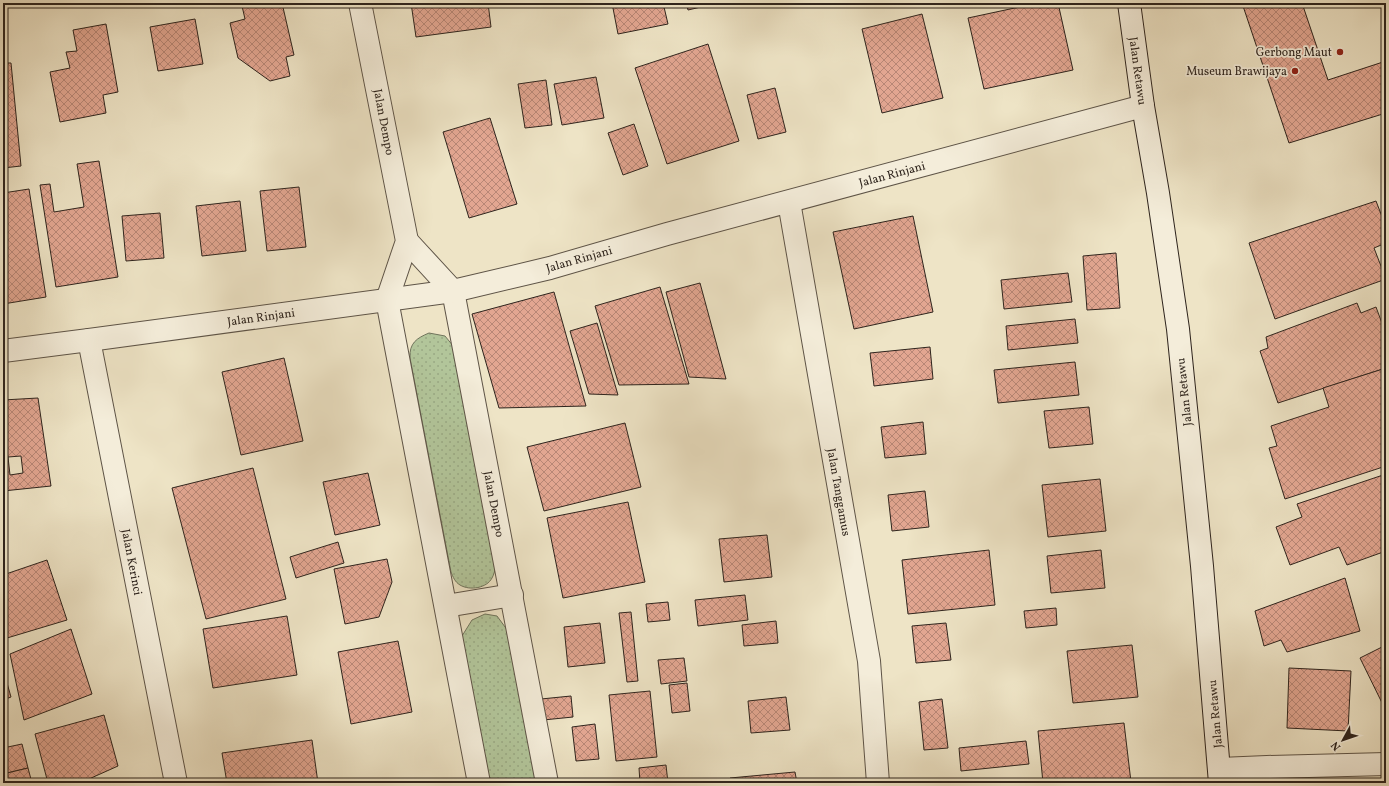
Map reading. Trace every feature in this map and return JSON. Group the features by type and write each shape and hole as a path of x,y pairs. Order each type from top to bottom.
{"street":[{"name":"Jalan Dempo","path":"360,3 407,241 387,300 479,783"},
{"name":"Jalan Retawu","path":"1129,3 1143,106 1158,193 1178,329 1202,566 1220,776"},
{"name":"Jalan Rinjani","path":"3,351 453,291 550,268 667,234 1143,106"},
{"name":"Jalan Tanggamus","path":"789,202 869,661 878,783"},
{"path":"407,241 453,291"},
{"name":"Jalan Dempo","path":"453,291 547,783"},
{"name":"Jalan Kerinci","path":"89,340 176,783"},
{"path":"446,606 512,595"},
{"path":"1220,776 1266,767 1386,764"}],"green space":[{"path":"429,333 445,336 454,347 496,566 490,581 478,588 469,588 460,585 455,581 451,572 410,358 412,345 417,339"},
{"path":"485,614 497,616 508,631 537,783 490,783 462,636 472,620"}],"building":[{"path":"253,3 282,3 294,55 286,57 290,76 270,81 238,58 230,23 245,19 242,6"},
{"path":"411,3 488,3 491,27 416,37"},
{"path":"612,3 672,3 672,5 664,7 668,24 618,34"},
{"path":"686,3 718,3 688,10"},
{"path":"1038,3 1058,3 1073,70 984,89 968,18"},
{"name":"Museum Brawijaya","path":"1242,3 1302,3 1328,80 1386,61 1386,113 1289,143"},
{"path":"922,14 943,98 882,113 862,29"},
{"path":"195,19 203,64 158,71 150,27"},
{"path":"106,24 118,92 103,95 106,113 60,122 50,72 70,68 66,52 77,51 73,30"},
{"path":"708,44 739,141 667,164 635,68"},
{"path":"3,63 11,63 21,166 3,168"},
{"path":"596,77 604,118 562,125 554,84"},
{"path":"546,80 552,125 525,128 518,84"},
{"path":"775,88 786,132 758,139 747,95"},
{"path":"490,118 517,204 469,218 443,132"},
{"path":"634,124 648,166 623,175 608,133"},
{"path":"99,161 118,277 56,287 40,185 50,184 54,212 84,207 77,164"},
{"path":"299,187 306,247 267,251 260,191"},
{"path":"29,189 46,297 3,304 3,193"},
{"path":"240,201 246,251 202,256 196,206"},
{"path":"1376,201 1386,227 1386,243 1374,248 1386,279 1275,319 1249,243"},
{"path":"160,213 164,258 126,261 122,216"},
{"path":"913,216 933,312 854,329 833,232"},
{"path":"1116,253 1120,308 1087,310 1083,256"},
{"path":"1068,273 1072,302 1004,309 1001,280"},
{"path":"700,283 726,379 689,377 666,292"},
{"path":"660,287 689,384 619,385 595,306"},
{"path":"554,292 586,406 499,408 472,314"},
{"path":"1357,303 1361,313 1376,307 1383,326 1386,325 1386,368 1278,403 1260,351 1268,348 1266,337"},
{"path":"1075,319 1078,343 1008,350 1006,326"},
{"path":"597,323 618,395 589,394 570,331"},
{"path":"930,347 933,379 874,386 870,353"},
{"path":"284,358 303,441 241,455 222,372"},
{"path":"1075,362 1079,395 998,403 994,370"},
{"path":"1386,368 1386,466 1285,499 1269,448 1277,446 1271,426 1329,407 1323,388"},
{"path":"38,398 51,486 3,491 3,400","holes":["21,456 23,473 10,475 8,457"]},
{"path":"1089,407 1093,444 1049,448 1044,411"},
{"path":"923,422 926,454 885,458 881,427"},
{"path":"625,423 641,487 544,511 527,447"},
{"path":"253,468 286,599 206,619 172,488"},
{"path":"368,473 380,525 335,535 323,482"},
{"path":"1386,474 1386,551 1347,565 1339,547 1290,565 1276,527 1302,517 1297,504"},
{"path":"1100,479 1106,531 1048,537 1042,485"},
{"path":"925,491 929,527 892,531 888,495"},
{"path":"628,502 645,582 563,598 547,518"},
{"path":"767,535 772,577 724,582 719,539"},
{"path":"338,542 344,563 296,578 290,557"},
{"path":"989,550 995,605 908,614 902,560"},
{"path":"1101,550 1105,588 1051,593 1047,556"},
{"path":"387,559 392,582 379,617 345,624 334,569"},
{"path":"47,560 67,620 7,638 3,625 3,575"},
{"path":"1345,578 1360,631 1287,652 1281,640 1264,646 1255,611"},
{"path":"745,595 748,620 698,626 695,600"},
{"path":"668,602 670,620 648,622 646,604"},
{"path":"1056,608 1057,625 1026,628 1024,611"},
{"path":"631,612 638,681 627,682 619,613"},
{"path":"287,616 297,675 213,688 203,629"},
{"path":"776,621 778,643 744,646 742,625"},
{"path":"600,623 605,663 568,667 564,627"},
{"path":"946,623 951,660 916,663 912,626"},
{"path":"71,629 92,694 24,720 10,654"},
{"path":"398,641 412,712 351,724 338,652"},
{"path":"1132,645 1138,697 1073,703 1067,651"},
{"path":"1386,645 1386,711 1360,658"},
{"path":"684,658 687,681 661,684 658,660"},
{"path":"1289,668 1351,671 1348,731 1287,728"},
{"path":"3,676 5,676 11,697 3,700"},
{"path":"687,683 690,711 672,713 669,685"},
{"path":"650,691 657,757 616,761 609,695"},
{"path":"571,696 573,717 543,720 541,699"},
{"path":"786,697 790,730 751,733 748,701"},
{"path":"942,699 948,748 924,750 919,702"},
{"path":"104,715 118,766 80,783 48,783 35,734"},
{"path":"1124,723 1131,782 1043,783 1038,731"},
{"path":"595,724 599,759 576,761 572,727"},
{"path":"312,740 318,783 227,783 222,753"},
{"path":"1026,741 1029,764 961,771 959,748"},
{"path":"22,744 28,768 3,774 3,748"},
{"path":"666,765 668,783 640,783 639,768"},
{"path":"28,768 32,783 3,783 3,774"},
{"path":"795,772 797,783 731,783 730,778"}],"place":[{"name":"Gerbong Maut","path":"1340,52"},
{"name":"Museum Brawijaya","path":"1295,71"}]}
